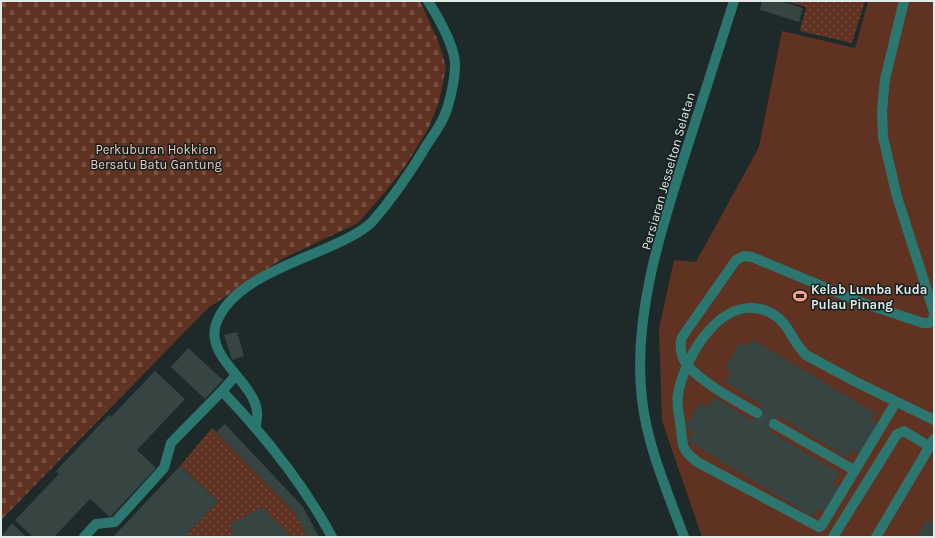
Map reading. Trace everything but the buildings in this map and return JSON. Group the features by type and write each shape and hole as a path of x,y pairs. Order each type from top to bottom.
{"street":[{"path":"256,426 257,410 249,394 223,357 214,337 215,325 220,314 230,301 268,274 357,233 371,223 394,195 442,121 447,110 455,64 447,36 428,1"},
{"name":"Persiaran Jesselton Selatan","path":"684,537 652,445 648,429 642,399 640,342 648,295 666,215 734,1"},
{"path":"904,1 885,79 882,111 883,137 897,197 934,312"},
{"path":"757,413 730,397 687,365 680,348 682,337 736,260 744,256 752,257 772,267 860,302 923,324 929,323 934,319 934,316"},
{"path":"896,402 822,525 819,527 699,464 689,456 683,447 678,396 687,365 708,330 720,319 734,310 746,307 758,308 769,312 784,322 801,350 806,355 934,420"},
{"path":"84,537 96,524 115,522 164,468 171,443 236,375"},
{"path":"222,391 256,426 314,503 332,537"},
{"path":"774,424 854,470"},
{"path":"833,537 897,434 904,431 932,443 876,537"}],"green space":[{"name":"Perkuburan Hokkien Bersatu Batu Gantung","path":"1,1 420,1 438,41 446,67 439,102 428,129 404,168 358,223 282,259 208,308 1,520"},
{"path":"786,1 865,1 852,43 800,31 806,7"},
{"name":"Kelab Lumba Kuda Pulau Pinang","path":"868,1 934,1 934,537 702,537 662,421 659,329 674,260 696,262 759,147 782,31 855,48"},
{"path":"212,428 295,513 307,537 184,537 218,501 180,466"}],"tunnel":[{"path":"757,413 774,424"}],"place":[{"name":"Kelab Lumba Kuda Pulau Pinang","path":"800,296"}]}
